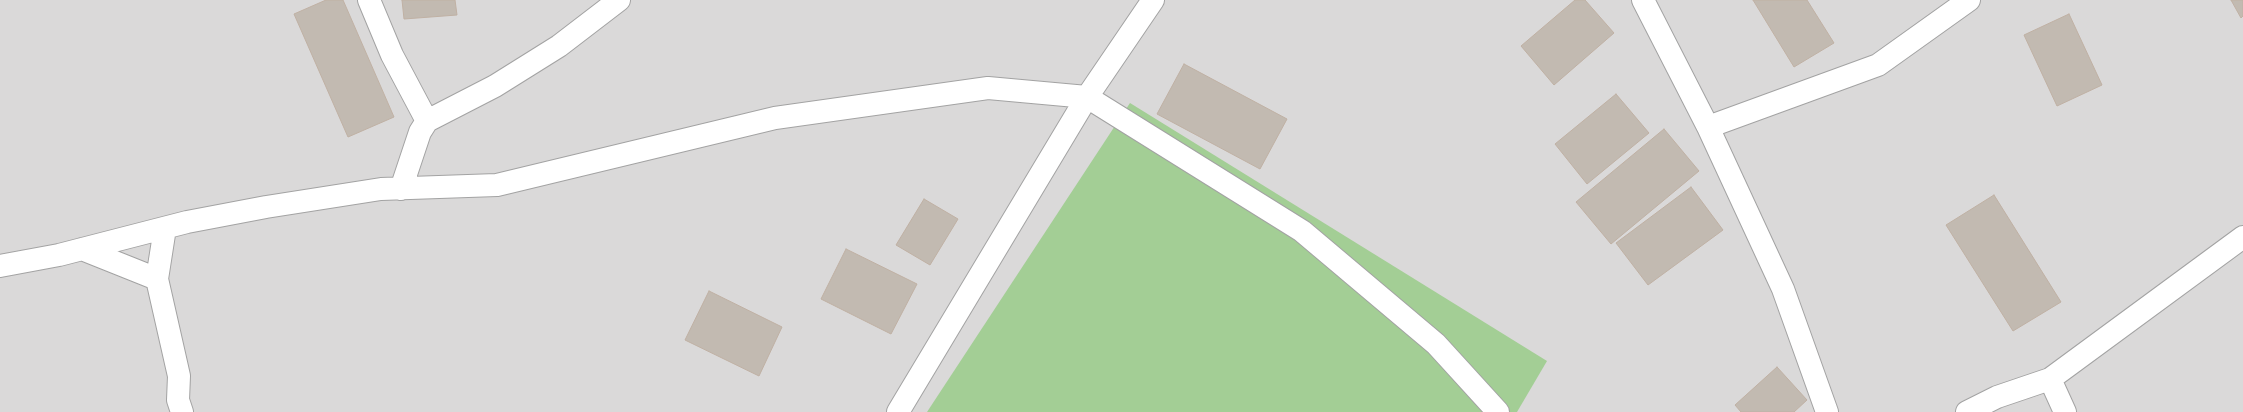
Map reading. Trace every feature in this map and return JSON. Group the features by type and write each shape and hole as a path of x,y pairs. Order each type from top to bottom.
{"street":[{"path":"369,0 392,55 427,122"},
{"path":"401,188 420,132 427,122 495,86 559,46 619,0"},
{"path":"898,412 1088,97 1153,0"},
{"path":"1643,0 1708,127 1783,289 1827,412"},
{"path":"1708,127 1878,65 1969,0"},
{"path":"0,266 82,249 165,228 266,207 381,189 497,185 775,118 988,88 1088,97 1302,231 1436,344 1498,412"},
{"path":"165,228 157,279 179,376 178,400 182,412"},
{"path":"1967,412 1997,397 2050,379 2243,237"},
{"path":"82,249 157,279"},
{"path":"2050,379 2065,412"}],"shaded area":[{"path":"0,0 2243,0 2243,412 0,412"}],"green space":[{"path":"1130,103 1547,361 1517,412 927,412"}],"building":[{"path":"326,0 343,0 394,117 348,137 294,14"},
{"path":"402,0 455,0 457,15 404,19"},
{"path":"1575,0 1585,0 1614,33 1554,85 1521,46"},
{"path":"1753,0 1807,0 1834,43 1794,67"},
{"path":"2231,0 2243,0 2243,16 2241,18"},
{"path":"2069,14 2102,85 2057,106 2024,35"},
{"path":"1184,64 1287,119 1260,169 1157,114"},
{"path":"1616,94 1649,133 1587,184 1555,144"},
{"path":"1664,129 1699,171 1611,244 1576,202"},
{"path":"1691,187 1723,230 1648,285 1616,243"},
{"path":"1994,195 2061,302 2013,331 1946,225"},
{"path":"924,199 958,219 930,265 896,245"},
{"path":"846,249 917,284 891,334 821,299"},
{"path":"709,291 782,327 759,376 685,340"},
{"path":"1777,367 1807,400 1794,412 1741,412 1735,405"}]}
